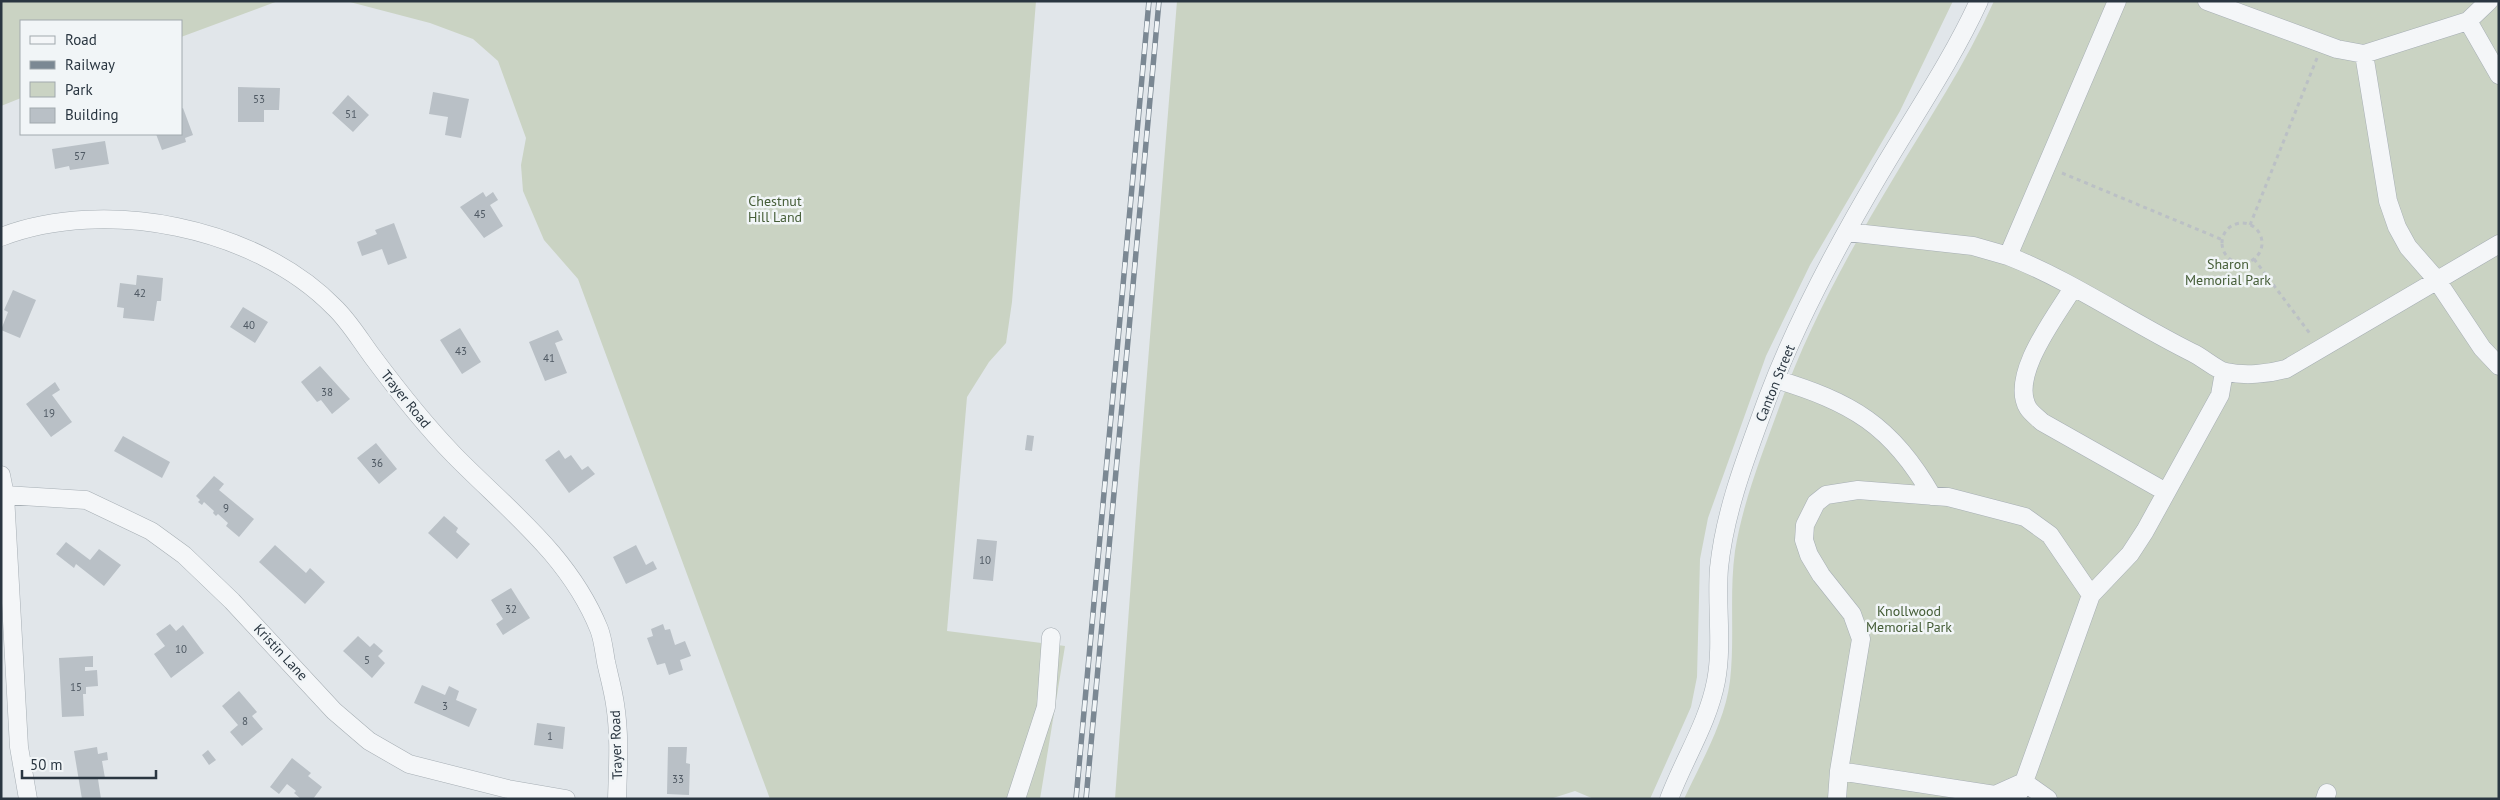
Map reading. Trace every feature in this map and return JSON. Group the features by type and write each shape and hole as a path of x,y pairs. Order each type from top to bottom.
{"street":[{"name":"Canton Street","path":"1669,799 1697,738 1712,696 1717,671 1718,590 1723,541 1739,480 1775,379 1801,321 1847,232 1950,59 1979,1"},
{"path":"2008,256 2117,1"},
{"path":"2207,1 2322,43 2364,54 2468,21 2489,1"},
{"path":"2468,21 2499,75"},
{"path":"2364,54 2388,201 2397,227 2408,247 2436,279 2482,348 2499,366"},
{"name":"Trayer Road","path":"1,237 57,223 103,219 172,225 267,257 309,286 335,307 410,407 455,456 548,547 579,590 599,631 615,703 618,734 618,799"},
{"path":"1847,232 1973,246 2008,256 2030,264 2151,332 2206,359 2224,372 2270,374 2286,369 2436,279 2499,244"},
{"path":"2073,288 2029,363 2023,386 2028,408 2042,422 2166,492"},
{"path":"2016,799 2024,782 2091,595 2130,554 2145,531 2220,395 2224,372"},
{"path":"1775,379 1822,394 1847,406 1871,422 1903,452 1917,470 1932,496"},
{"path":"1,474 4,495 6,598 18,747 28,799"},
{"path":"1837,799 1839,771 1861,639 1852,614 1821,575 1809,555 1804,540 1805,525 1816,503 1826,495 1841,491 1858,490 1948,498 2025,517 2038,525 2062,551 2091,595"},
{"name":"Kristin Lane","path":"4,495 86,500 151,531 184,555 232,601 334,711 369,742 409,764 508,789 566,799"},
{"path":"1016,799 1046,707 1051,637"},
{"path":"1839,771 1995,795 2024,782"},
{"path":"2024,782 2048,799"}],"path":[{"path":"2250,225 2322,43"},
{"path":"2046,166 2223,240"},
{"path":"2234,225 2250,225 2258,232 2262,243 2260,250 2254,259 2242,263 2231,260 2224,251 2223,240 2225,232 2234,225"},
{"path":"2254,259 2320,348"}],"green space":[{"path":"1,1 278,1 182,37 182,20 20,20 20,98 1,106"},
{"name":"Chestnut Hill Land","path":"346,1 1036,1 1012,302 1006,343 989,362 967,397 947,631 1065,646 1040,799 770,799 578,279 544,240 523,191 521,165 526,138 498,61 473,39 430,23"},
{"path":"1177,1 1953,1 1900,111 1810,265 1766,356 1708,518 1700,559 1697,677 1691,707 1650,799 1594,799 1575,791 1550,799 1115,799"},
{"name":"Sharon Memorial Park","path":"1994,1 2499,1 2499,799 1684,799 1718,727 1723,712 1730,681 1732,583 1735,551 1754,477 1791,376 1803,347 1846,261 1959,69"}],"building":[{"path":"238,87 280,88 279,110 264,110 264,122 238,122"},
{"path":"433,92 469,99 461,138 445,135 448,117 429,114"},
{"path":"348,95 369,115 353,132 332,113"},
{"path":"182,108 193,135 185,138 186,142 162,150 156,135 182,135"},
{"path":"105,141 109,164 70,170 69,166 55,169 52,149"},
{"path":"483,192 486,197 493,192 498,200 490,205 503,226 484,238 460,207"},
{"path":"394,223 407,258 388,265 382,249 362,256 357,242 377,234 375,230"},
{"path":"137,275 163,278 161,301 157,301 154,321 123,318 124,308 117,307 120,283 136,285"},
{"path":"13,290 36,300 20,338 1,330 8,312 4,310"},
{"path":"243,307 268,322 255,343 230,327"},
{"path":"460,328 481,362 462,374 440,340"},
{"path":"558,330 563,340 555,343 567,373 545,381 529,342"},
{"path":"320,366 350,399 332,414 321,400 317,402 301,382"},
{"path":"55,382 60,390 52,395 72,422 51,437 26,404"},
{"path":"1027,435 1034,436 1032,451 1025,450"},
{"path":"123,436 170,462 162,478 114,451"},
{"path":"376,443 397,469 379,484 357,458"},
{"path":"559,450 565,459 571,455 582,470 588,466 595,474 569,493 545,460"},
{"path":"214,476 224,484 219,490 254,519 239,537 226,526 228,523 218,514 216,516 213,513 214,511 204,502 202,505 198,502 200,500 196,496"},
{"path":"444,516 458,528 456,532 470,544 457,559 428,533"},
{"path":"977,539 997,541 993,581 973,579"},
{"path":"66,542 90,560 99,549 121,565 104,586 76,564 74,568 56,554"},
{"path":"275,545 306,573 310,568 325,582 305,604 259,562"},
{"path":"636,545 646,565 653,561 657,569 626,584 613,557"},
{"path":"511,588 530,618 503,635 496,624 503,619 491,600"},
{"path":"170,624 176,631 183,625 204,653 171,678 154,654 165,646 156,634"},
{"path":"663,624 665,630 670,629 675,645 685,641 691,656 680,660 683,670 669,675 665,663 657,665 647,638 653,636 651,629"},
{"path":"358,636 370,647 374,643 383,651 378,656 385,663 372,678 343,651"},
{"path":"93,656 93,667 85,667 85,671 97,670 98,686 86,687 86,694 83,694 84,716 62,717 59,658"},
{"path":"422,685 445,695 449,686 459,691 456,700 477,709 469,727 414,703"},
{"path":"239,691 257,712 252,716 263,729 242,746 230,732 238,725 222,706"},
{"path":"537,723 565,727 563,749 534,745"},
{"path":"97,747 98,754 107,752 108,760 102,761 105,778 98,779 101,799 82,799 74,751"},
{"path":"668,747 687,747 686,763 690,764 689,795 667,794"},
{"path":"208,750 216,760 209,765 202,755"},
{"path":"292,758 311,773 308,776 322,787 313,799 301,799 294,793 296,791 287,784 279,794 270,787"}],"railway":[{"path":"1076,799 1149,1"},
{"path":"1086,799 1159,1"}],"park label":[{"name":"Knollwood Memorial Park","path":"1909,620"}]}
